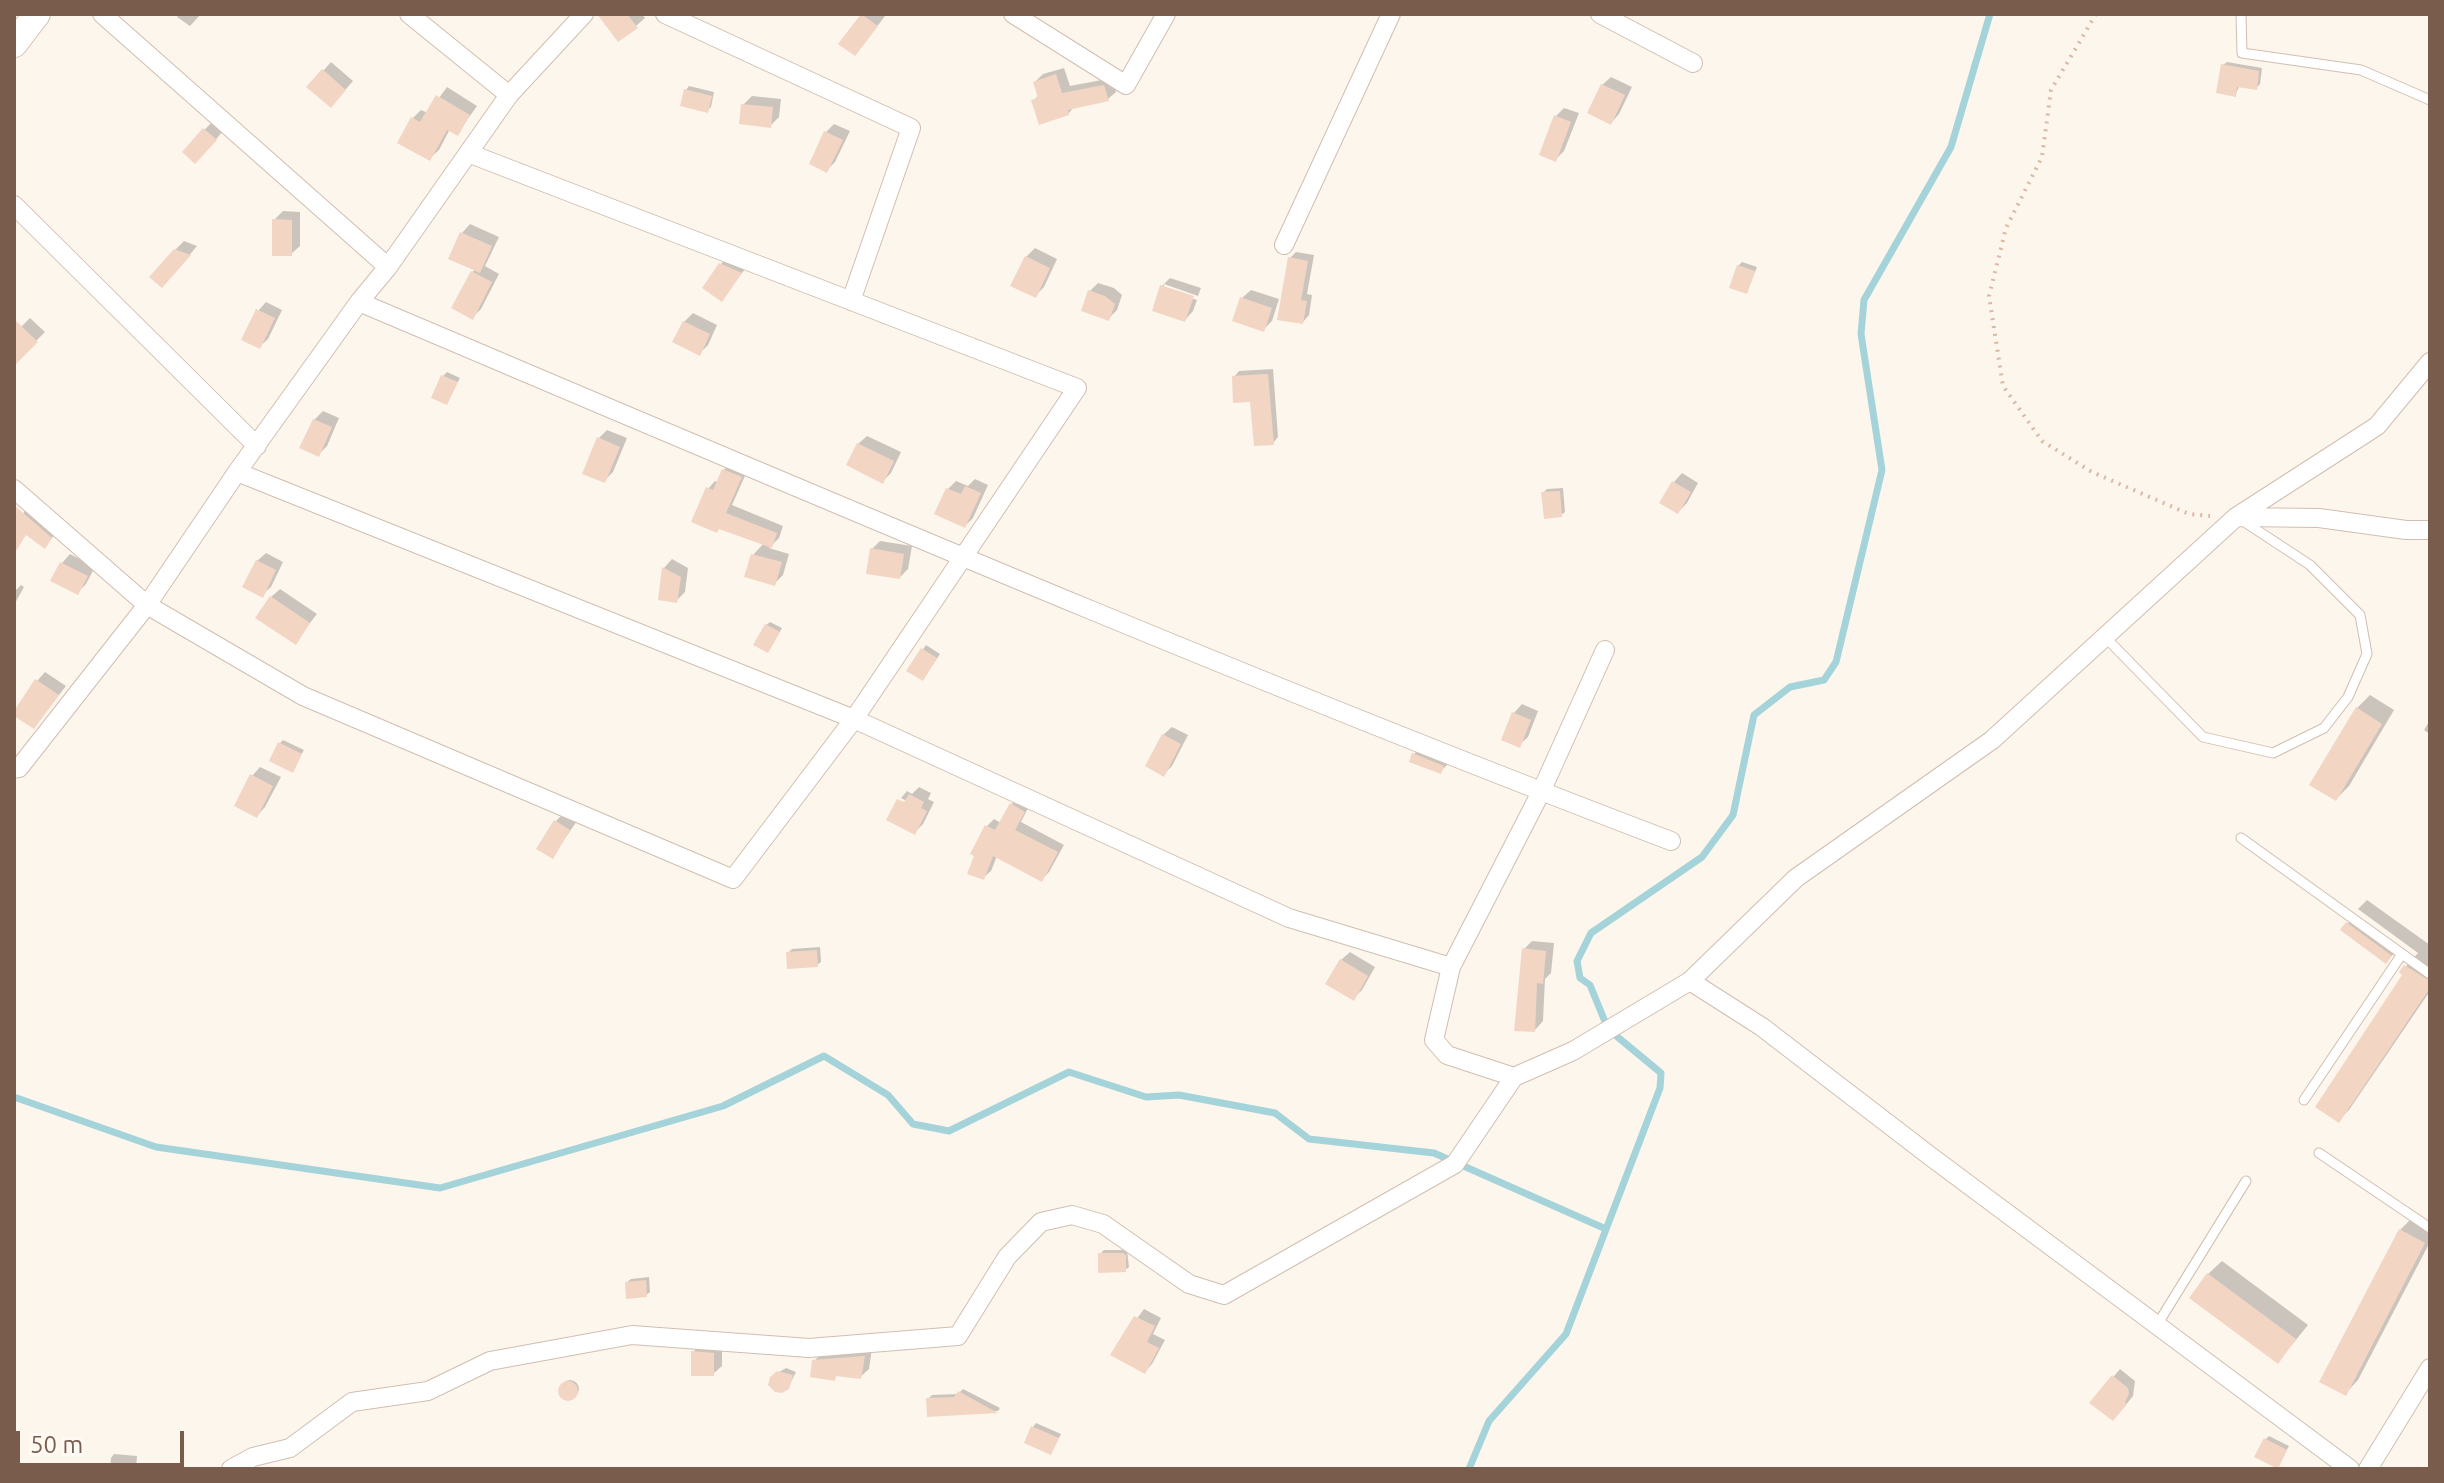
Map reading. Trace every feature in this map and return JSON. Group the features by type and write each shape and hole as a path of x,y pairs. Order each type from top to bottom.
{"street":[{"path":"14,44 37,14"},
{"path":"102,14 388,267"},
{"path":"409,14 509,95"},
{"path":"14,769 19,768 147,605 237,472 359,302 388,267 509,95 584,14"},
{"path":"665,14 911,128 851,301"},
{"path":"1013,14 1126,85 1166,14"},
{"path":"1284,245 1391,14"},
{"path":"1600,14 1693,63"},
{"path":"14,489 147,605 303,696 733,879 854,719 1077,388 468,153"},
{"path":"14,205 257,446"},
{"path":"359,302 965,557 1541,792 1671,841"},
{"path":"231,1469 253,1457 290,1448 352,1402 428,1391 490,1361 533,1353 632,1335 809,1348 958,1336 1007,1257 1041,1222 1072,1215 1103,1224 1189,1284 1224,1295 1455,1164 1514,1077 1573,1051 1690,981 1796,878 1992,740 2236,517 2377,426 2430,362"},
{"path":"237,472 854,719 1289,918 1451,967"},
{"path":"2236,517 2319,518 2406,530 2430,530"},
{"path":"1514,1077 1447,1055 1434,1040 1451,967 1541,792 1605,650"},
{"path":"1690,981 1762,1027 2350,1469"},
{"path":"2368,1469 2430,1368"}],"lane":[{"path":"2241,14 2242,53 2361,70 2430,100"},
{"path":"2105,637 2203,737 2273,753 2324,728 2348,697 2367,654 2360,615 2310,565 2236,517"},
{"path":"2241,838 2430,974"},
{"path":"2304,1100 2402,954"},
{"path":"2319,1153 2430,1228"},
{"path":"2157,1325 2246,1181"}],"path":[{"path":"2096,14 2051,90 2042,157 2006,228 1989,296 2003,386 2042,441 2092,472 2189,514 2236,517"}],"building":[{"path":"597,14 627,14 638,28 618,42"},
{"path":"861,14 878,26 855,56 838,44"},
{"path":"2221,64 2259,71 2257,90 2237,87 2236,97 2216,93"},
{"path":"322,69 346,90 331,108 306,87"},
{"path":"1056,74 1062,93 1104,85 1109,101 1068,110 1069,115 1039,125 1031,100 1038,98 1033,82"},
{"path":"1601,84 1625,95 1611,125 1587,113"},
{"path":"684,89 712,96 708,113 680,106"},
{"path":"436,95 470,115 458,136 447,130 430,161 397,143 411,117 420,122"},
{"path":"741,104 773,107 771,128 739,124"},
{"path":"1554,115 1571,122 1556,162 1539,155"},
{"path":"203,128 217,140 195,164 182,152"},
{"path":"824,131 843,140 827,173 809,164"},
{"path":"272,219 292,220 292,256 272,256"},
{"path":"460,232 492,246 480,273 448,259"},
{"path":"174,249 191,255 162,288 149,277"},
{"path":"1025,256 1050,268 1036,298 1010,286"},
{"path":"1288,257 1308,261 1301,300 1307,301 1303,324 1277,320"},
{"path":"719,263 742,273 722,302 702,288"},
{"path":"1737,265 1755,271 1747,294 1729,288"},
{"path":"471,271 492,282 473,320 451,308"},
{"path":"1160,285 1194,296 1185,322 1152,311"},
{"path":"1088,290 1105,296 1115,304 1109,321 1081,311"},
{"path":"1240,297 1272,308 1264,332 1232,321"},
{"path":"256,309 275,318 260,349 241,340"},
{"path":"14,319 38,342 14,366"},
{"path":"683,321 710,334 700,356 672,342"},
{"path":"1268,374 1274,445 1254,446 1250,402 1233,403 1232,376"},
{"path":"441,375 458,382 447,405 431,398"},
{"path":"313,419 332,427 319,457 299,448"},
{"path":"597,437 620,447 605,483 582,474"},
{"path":"857,443 894,461 883,484 846,465"},
{"path":"722,469 742,477 726,513 777,533 772,548 719,529 717,533 691,522 706,487 713,490"},
{"path":"1672,481 1691,492 1678,514 1659,503"},
{"path":"965,486 981,493 965,528 934,514 946,488 961,494"},
{"path":"1560,491 1562,517 1544,519 1541,492"},
{"path":"14,505 52,538 45,549 26,535 14,554"},
{"path":"870,548 904,554 900,579 866,574"},
{"path":"751,554 782,562 775,586 744,577"},
{"path":"256,560 276,570 263,598 242,587"},
{"path":"60,562 88,576 78,595 50,581"},
{"path":"662,567 681,577 677,603 658,600"},
{"path":"270,596 310,623 296,645 255,618"},
{"path":"765,624 780,632 768,653 753,645"},
{"path":"921,648 937,658 923,681 906,671"},
{"path":"35,679 59,695 34,729 14,716 14,711"},
{"path":"2356,707 2382,724 2336,801 2309,785"},
{"path":"1512,712 1531,720 1520,748 1501,740"},
{"path":"1162,734 1181,744 1164,777 1145,766"},
{"path":"278,742 302,754 293,773 269,761"},
{"path":"1412,753 1444,766 1441,774 1409,762"},
{"path":"250,774 273,786 257,818 234,806"},
{"path":"909,794 924,802 921,808 927,811 915,835 886,820 897,799 904,802"},
{"path":"1010,803 1025,812 1015,830 1058,852 1042,882 993,856 984,880 967,874 974,856 970,854 985,825 995,830"},
{"path":"554,820 570,830 553,859 536,849"},
{"path":"2346,922 2392,956 2386,964 2340,930"},
{"path":"1522,948 1546,951 1543,984 1537,983 1535,1032 1514,1031"},
{"path":"817,950 818,967 787,969 786,952"},
{"path":"1340,959 1368,976 1354,1001 1325,984"},
{"path":"2404,965 2430,981 2430,988 2339,1123 2315,1107 2402,975 2399,972"},
{"path":"2399,1229 2425,1243 2346,1396 2319,1382"},
{"path":"1098,1253 1126,1255 1126,1272 1098,1273"},
{"path":"2207,1273 2296,1339 2278,1364 2189,1298"},
{"path":"646,1280 647,1297 626,1299 625,1282"},
{"path":"1134,1316 1155,1326 1147,1342 1159,1348 1145,1374 1110,1355"},
{"path":"691,1351 714,1353 714,1376 691,1376"},
{"path":"865,1356 861,1379 836,1376 835,1381 810,1377 812,1360"},
{"path":"777,1371 793,1375 789,1389 782,1393 775,1392 768,1385 770,1377"},
{"path":"2112,1375 2128,1388 2129,1394 2127,1404 2113,1421 2089,1403"},
{"path":"568,1381 575,1384 578,1391 575,1398 568,1401 561,1398 558,1391 561,1384"},
{"path":"958,1391 998,1413 927,1417 926,1398 954,1397"},
{"path":"1031,1426 1059,1438 1051,1455 1024,1443"},
{"path":"2264,1438 2287,1450 2278,1469 2254,1457"}],"waterway":[{"path":"1469,1469 1489,1421 1566,1334 1660,1088 1661,1073 1608,1029 1590,985 1580,978 1577,961 1591,933 1702,857 1733,815 1754,715 1790,687 1824,680 1836,662 1882,470 1861,334 1864,300 1951,147 1990,14"},
{"path":"14,1097 156,1147 440,1188 723,1106 824,1056 888,1095 913,1124 949,1131 1069,1072 1146,1097 1179,1095 1275,1113 1309,1139 1434,1153 1606,1229"}]}
